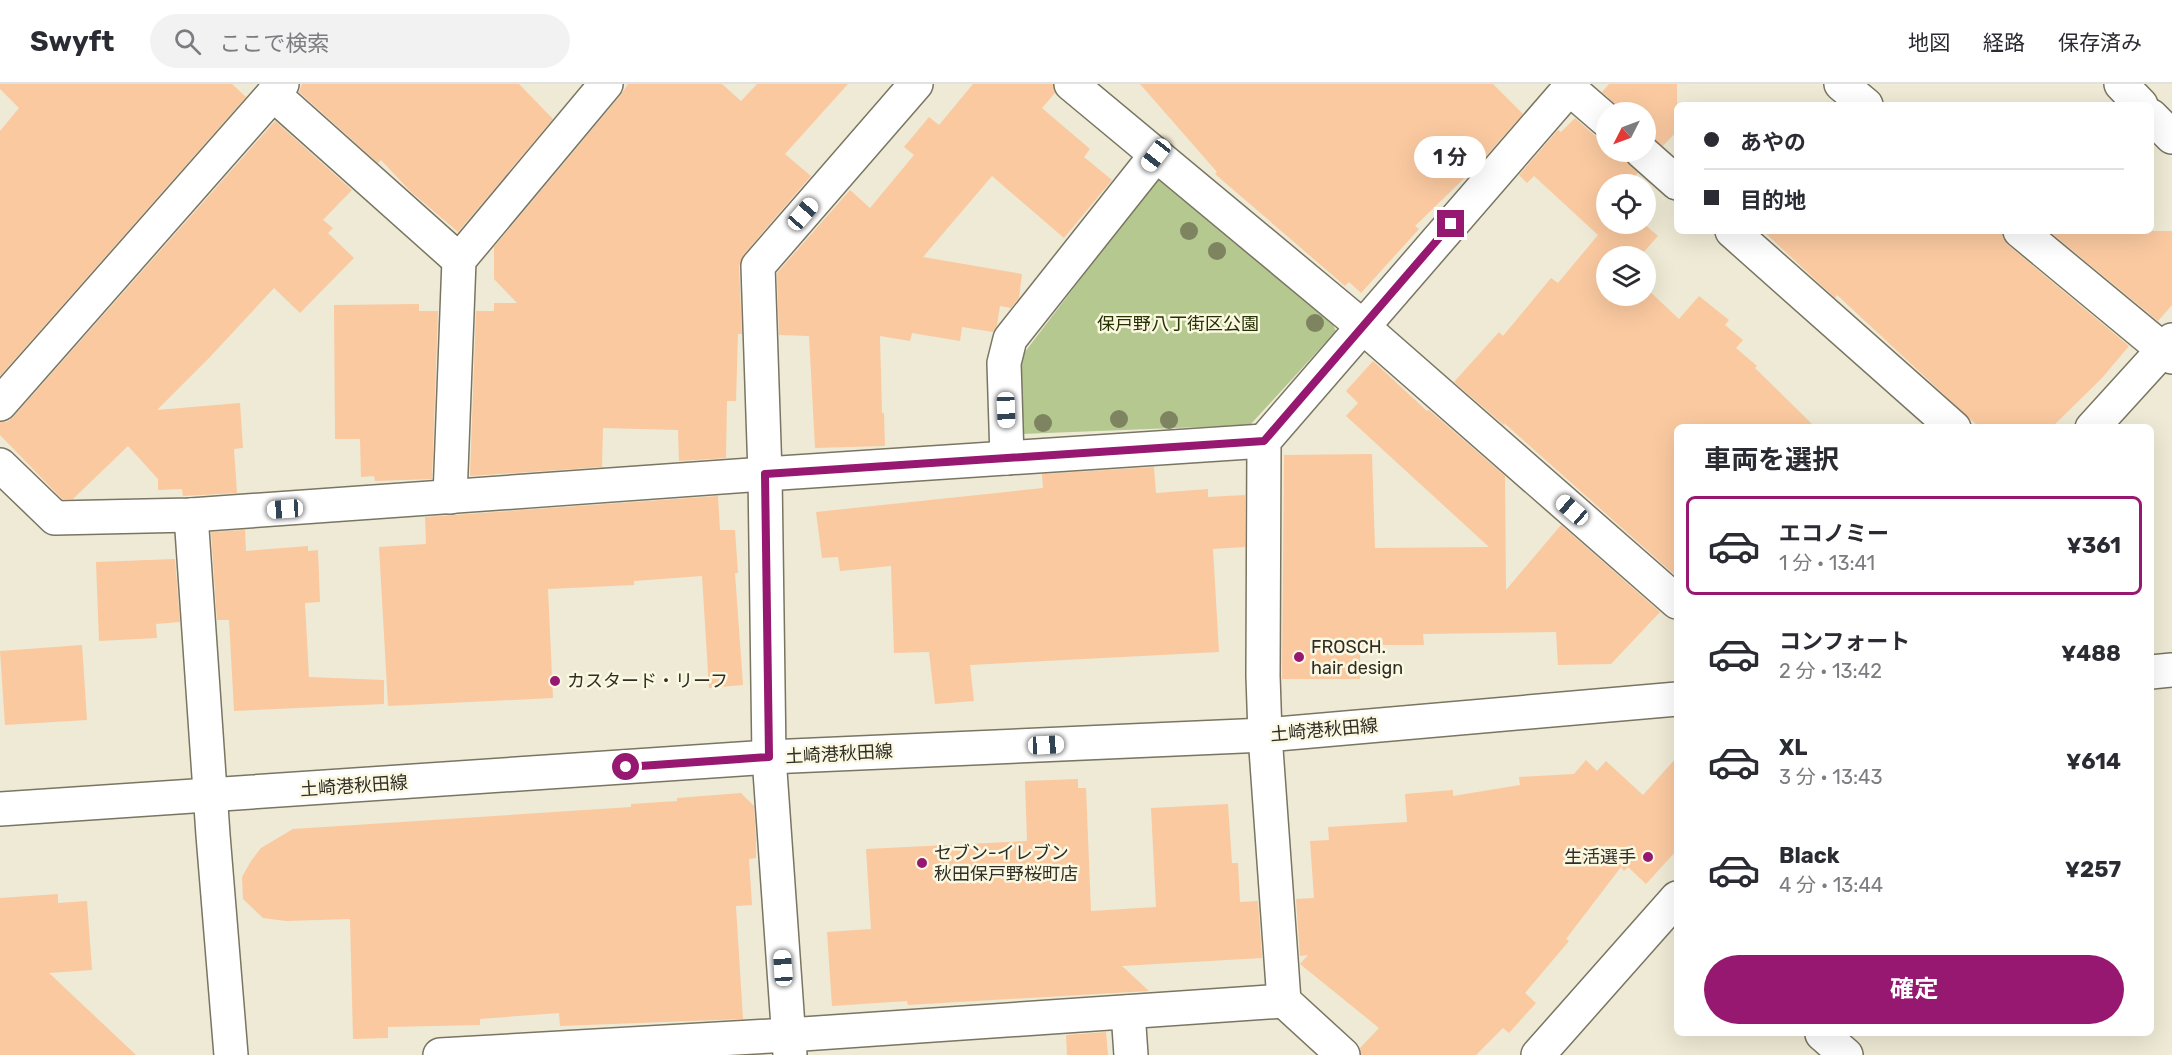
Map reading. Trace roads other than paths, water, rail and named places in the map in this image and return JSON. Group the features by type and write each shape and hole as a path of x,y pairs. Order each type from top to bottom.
{"street":[{"path":"450,497 459,260 606,84"},
{"path":"1071,84 1362,326 1674,599"},
{"path":"1841,84 1862,102"},
{"path":"2121,84 2138,102"},
{"path":"1343,1055 1284,1001 1265,735 1264,441 1571,86 1596,110"},
{"path":"789,1045 769,757 765,474 758,266 906,87"},
{"path":"0,404 278,89 459,260"},
{"path":"2154,119 2172,137"},
{"path":"1007,458 1004,363 1010,339 1156,155"},
{"path":"1653,162 1674,180"},
{"path":"1735,234 1949,424"},
{"path":"2024,234 2169,349 2096,424"},
{"path":"0,465 55,518 191,516 765,474 1264,441"},
{"path":"191,516 231,1055"},
{"path":"2154,672 2172,670"},
{"name":"土崎港秋田線","path":"0,809 769,757 1265,735 1674,699"},
{"path":"1538,1055 1674,904"},
{"path":"440,1055 789,1045 1128,1012 1284,1001"},
{"path":"1128,1012 1131,1055"},
{"path":"1824,1036 1846,1055"}],"place":[{"name":"FROSCH. hair design","path":"1299,657"},
{"name":"カスタード・リーフ","path":"555,681"},
{"name":"生活選手","path":"1648,857"},
{"name":"セブン-イレブン 秋田保戸野桜町店","path":"922,863"}],"park label":[{"name":"保戸野八丁街区公園","path":"1178,324"}]}
